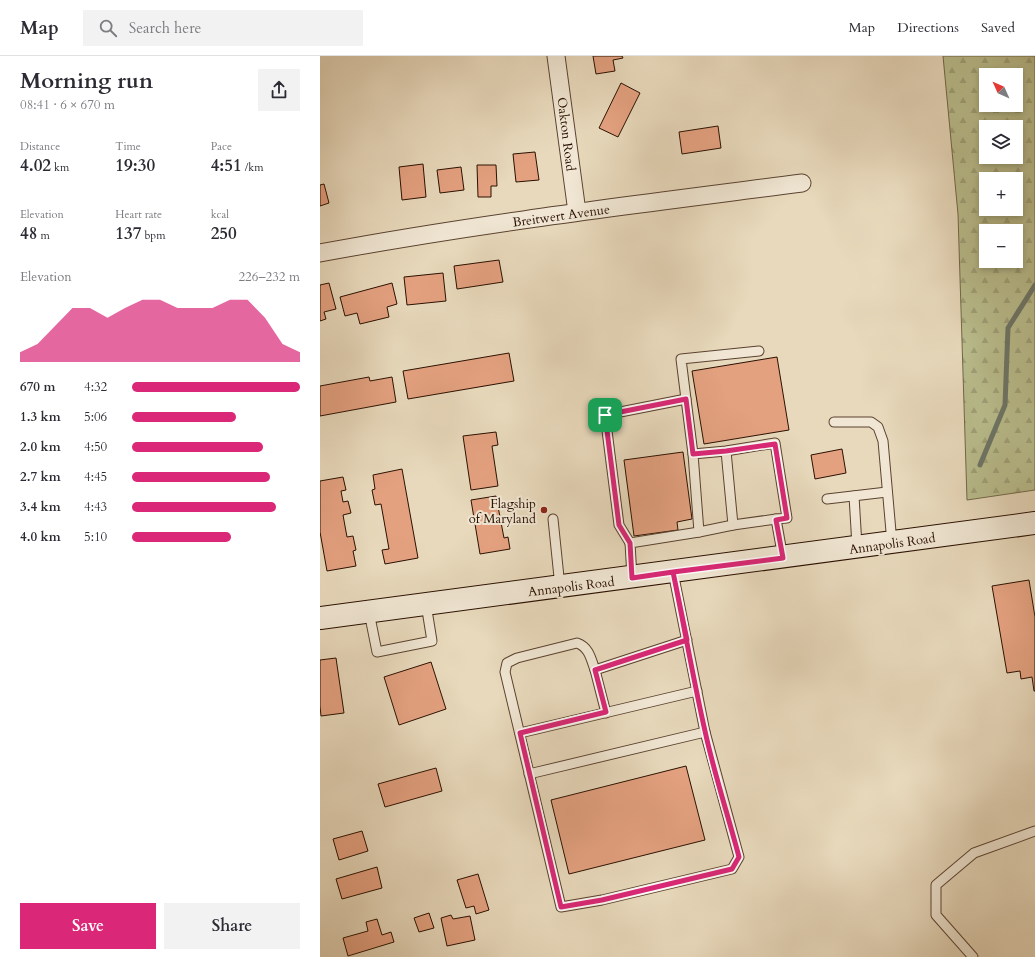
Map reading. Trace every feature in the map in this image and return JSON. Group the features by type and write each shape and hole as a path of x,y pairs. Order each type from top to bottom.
{"main road":[{"name":"Annapolis Road","path":"320,618 783,558 1035,523"}],"street":[{"name":"Oakton Road","path":"556,56 577,212"},
{"name":"Breitwert Avenue","path":"320,253 361,245 577,212 802,183"}],"lane":[{"path":"699,532 693,454 681,360 759,351"},
{"path":"632,578 630,543 619,525 605,415 686,399"},
{"path":"834,422 871,422 878,427 883,441 892,543"},
{"path":"630,543 733,525 787,518 775,444 693,454"},
{"path":"726,451 733,525"},
{"path":"827,499 887,492"},
{"path":"854,496 858,547"},
{"path":"553,519 560,587"},
{"path":"776,520 783,558"},
{"path":"606,712 595,670 588,652 583,645 577,643 517,658 507,663 505,672 561,907 732,869 739,857 705,732 673,572"},
{"path":"369,612 377,652 432,642 426,604"},
{"path":"595,670 687,640"},
{"path":"520,733 697,691"},
{"path":"529,774 705,732"},
{"path":"973,957 936,915 936,885 974,852 1035,831"}],"green space":[{"path":"943,56 1035,56 1035,490 967,500 958,214"}],"building":[{"path":"593,56 622,56 623,58 613,60 615,71 596,74"},
{"path":"621,83 640,93 618,137 599,128"},
{"path":"718,126 721,148 682,154 679,132"},
{"path":"535,152 539,180 516,182 513,154"},
{"path":"423,164 426,197 402,200 399,167"},
{"path":"477,165 496,165 497,186 491,186 491,197 478,197"},
{"path":"461,167 464,190 440,193 437,170"},
{"path":"324,184 329,203 320,206 320,185"},
{"path":"499,260 503,282 457,289 454,266"},
{"path":"443,273 446,301 407,305 404,277"},
{"path":"329,283 336,309 324,312 326,319 320,321 320,285"},
{"path":"392,283 397,304 387,307 389,317 360,324 357,313 345,316 340,297"},
{"path":"509,353 514,381 408,399 403,371"},
{"path":"777,357 789,430 704,444 692,371"},
{"path":"369,377 370,381 392,377 396,402 320,416 320,386"},
{"path":"496,432 498,445 492,446 498,486 471,490 463,436"},
{"path":"842,449 846,473 815,479 811,455"},
{"path":"683,452 692,519 677,522 678,530 634,536 624,460"},
{"path":"402,469 418,558 385,564 382,550 389,549 381,504 375,505 372,490 375,489 373,475"},
{"path":"343,477 346,490 341,491 343,502 348,501 351,513 343,515 347,537 353,536 356,550 353,551 356,566 327,571 320,532 320,481"},
{"path":"496,496 504,538 508,537 510,549 480,554 471,500"},
{"path":"1029,580 1035,617 1035,691 1032,677 1021,679 1020,671 1007,673 992,586"},
{"path":"336,658 344,713 321,716 320,660"},
{"path":"431,662 446,709 399,725 384,677"},
{"path":"686,766 705,840 569,874 551,800"},
{"path":"436,768 442,791 385,807 378,784"},
{"path":"362,831 368,851 339,860 333,839"},
{"path":"377,867 382,888 342,899 336,879"},
{"path":"478,874 489,910 476,914 474,906 466,908 457,880"},
{"path":"429,913 434,928 419,932 414,918"},
{"path":"451,915 453,919 470,916 475,940 447,946 441,918"},
{"path":"377,919 382,935 391,932 394,942 348,956 343,938 368,931 366,922"}],"waterway":[{"path":"980,465 1005,405 1008,328 1035,285"}],"place":[{"name":"Flagship of Maryland","path":"544,510"}],"route":[{"path":"605,415 619,525 630,543 632,578 673,572 687,640 595,670 606,712 520,733 561,907 602,900 732,869 739,857 705,732 687,640 680,606 673,572 783,558 776,520 787,518 775,444 693,454 686,399 605,415"}]}
